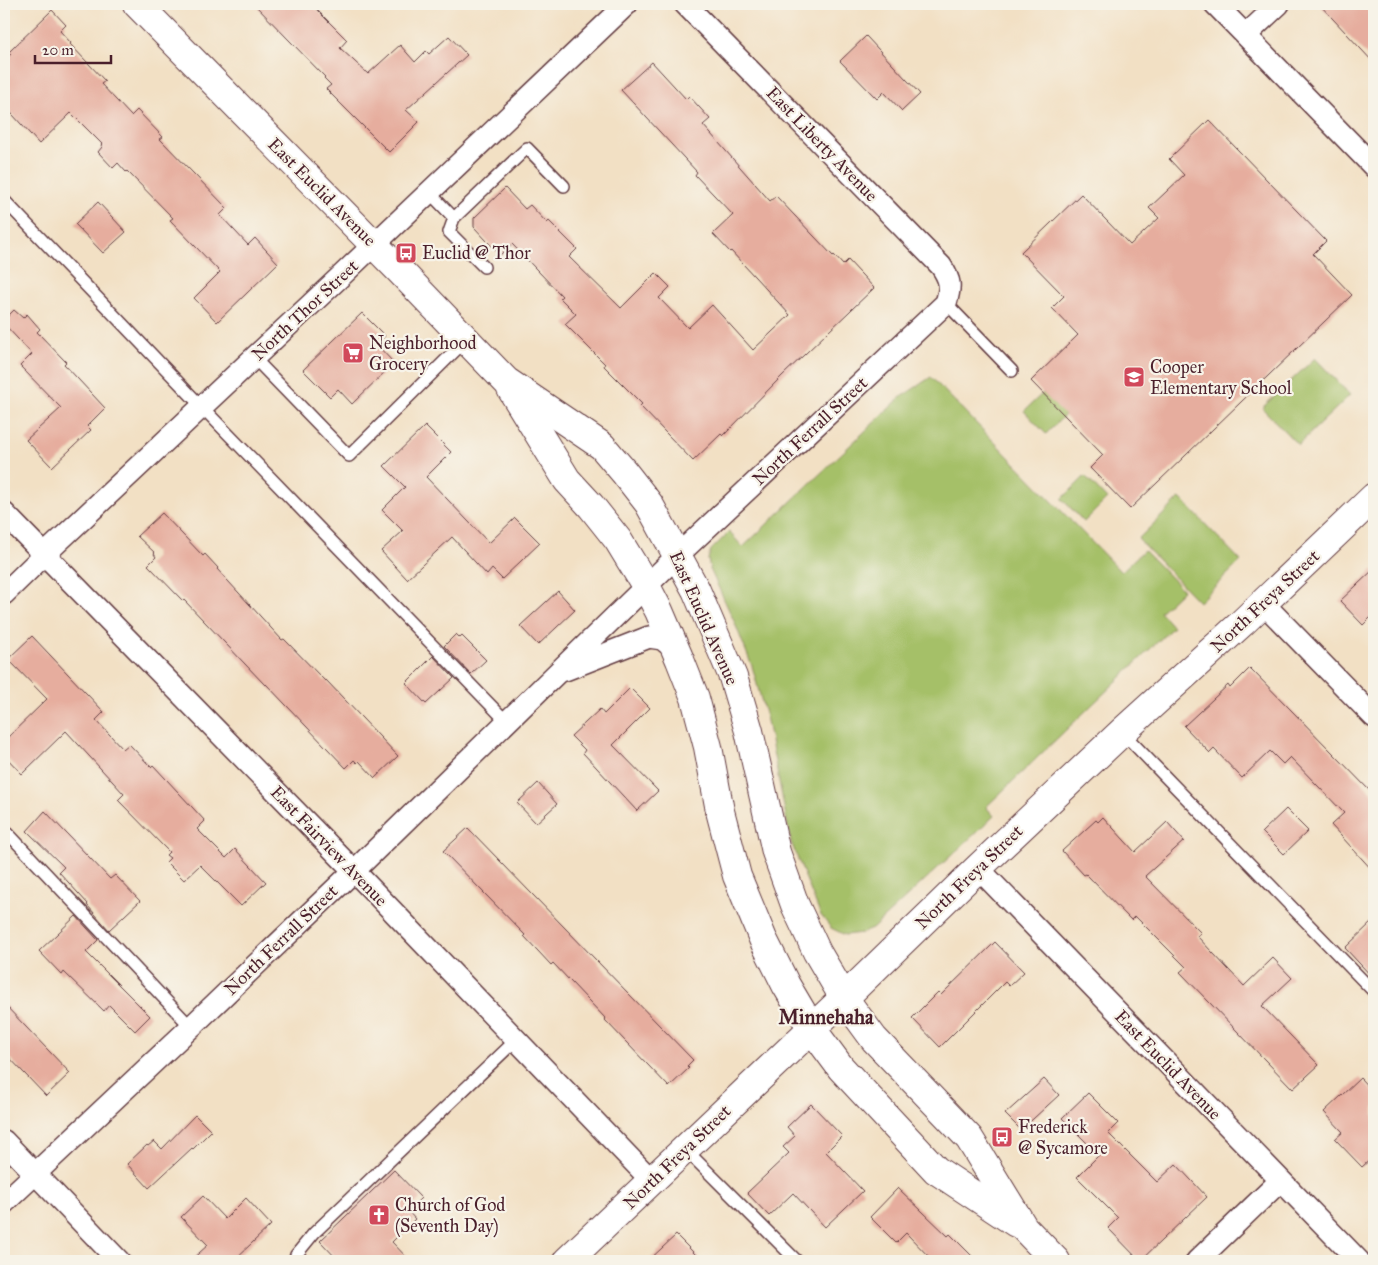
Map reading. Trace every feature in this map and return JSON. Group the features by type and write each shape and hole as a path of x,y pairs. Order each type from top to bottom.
{"main road":[{"name":"East Euclid Avenue","path":"137,4 506,381 602,446 649,504 696,590 733,677 748,731 776,852 795,905 817,952 844,998 874,1039 969,1138 1024,1228"},
{"name":"East Euclid Avenue","path":"506,381 567,480 618,540 659,611 695,698 708,747 720,811 737,876 763,939 786,985 812,1029 841,1068 936,1170 1024,1228"},
{"name":"North Freya Street","path":"567,1261 812,1029 978,868 1122,732 1263,603 1374,496"},
{"path":"1024,1228 1056,1261"}],"street":[{"name":"North Thor Street","path":"4,594 627,4"},
{"name":"East Liberty Avenue","path":"685,4 941,266 948,276 948,296"},
{"path":"1215,4 1374,167"},
{"path":"1246,35 1279,4"},
{"name":"North Ferrall Street","path":"4,1204 354,871 555,673 948,296"},
{"name":"East Fairview Avenue","path":"4,514 354,871 652,1181"},
{"path":"1263,603 1374,717"},
{"name":"North Ferrall Street","path":"555,673 649,637 656,637 676,650"},
{"name":"East Euclid Avenue","path":"978,868 1359,1261"},
{"path":"4,1141 119,1261"},
{"path":"1197,1261 1280,1181"}],"lane":[{"path":"484,267 449,232 454,218 527,148 564,186"},
{"path":"429,192 454,218"},
{"path":"4,200 506,721"},
{"path":"948,296 1012,371"},
{"path":"254,358 349,456 466,340"},
{"path":"1122,732 1374,992"},
{"path":"4,829 191,1027"},
{"path":"294,1261 296,1255 314,1233 516,1040"},
{"path":"686,1149 797,1261"}],"green space":[{"path":"1315,358 1350,395 1298,445 1262,408"},
{"path":"931,377 1121,572 1144,550 1183,590 1160,612 1173,627 986,807 994,816 872,929 862,933 845,935 831,928 820,914 791,842 767,721 752,666 710,569 708,559 711,550 729,532 743,547 901,397"},
{"path":"1043,393 1065,415 1046,434 1024,411"},
{"path":"1085,476 1107,499 1084,522 1062,499"},
{"path":"1180,498 1241,561 1199,602 1138,539"}],"building":[{"path":"254,4 311,4 347,40 340,48 368,74 400,45 415,62 426,51 429,54 449,36 467,55 406,110 419,122 389,152 326,89 331,85 325,77"},
{"path":"1319,4 1367,4 1374,12 1374,63"},
{"path":"52,10 66,25 60,31 105,81 101,84 131,116 137,110 163,137 160,139 227,208 220,215 248,245 255,238 278,263 217,322 194,298 220,272 170,220 173,218 127,171 118,163 113,168 98,152 102,144 71,113 39,144 4,105 4,61 11,54 9,52"},
{"path":"866,36 920,94 902,111 884,92 877,99 840,61"},
{"path":"652,62 686,99 689,96 710,119 703,125 770,201 776,196 833,256 843,265 848,260 874,288 782,376 723,436 721,434 693,461 640,406 642,404 604,366 605,364 565,324 576,314 560,298 562,296 512,244 500,255 474,227 474,218 505,188 525,209 530,205 547,223 549,221 577,249 569,257 621,308 656,273 670,287 659,298 688,328 712,305 753,350 790,315 713,234 733,215 695,175 697,172 621,90"},
{"name":"Cooper Elementary School","path":"1209,120 1326,241 1313,254 1352,295 1130,509 1090,468 1103,455 1031,381 1078,335 1052,308 1064,296 1021,252 1081,194 1130,245 1159,218 1149,208 1184,175 1169,159"},
{"path":"98,202 126,232 103,253 75,224"},
{"path":"14,310 23,318 27,314 40,329 37,332 66,362 64,364 105,408 87,426 91,430 52,467 26,440 61,408 20,366 32,354 4,324 4,320"},
{"name":"Neighborhood Grocery","path":"362,313 385,336 376,344 394,363 352,404 338,389 330,397 303,370"},
{"path":"425,426 451,452 426,477 489,543 515,518 540,543 502,579 492,569 487,575 452,537 407,579 381,551 403,531 382,510 405,487 384,466"},
{"path":"162,513 203,556 205,554 282,640 284,639 326,680 398,756 375,778 359,761 357,763 354,760 346,768 148,565 156,557 155,553 137,536"},
{"path":"1374,569 1374,614 1363,625 1340,601"},
{"path":"558,591 575,610 538,645 520,626"},
{"path":"456,634 460,638 462,636 486,660 471,674 444,646"},
{"path":"32,636 104,712 96,720 123,749 129,744 151,767 153,765 205,821 197,829 226,858 235,849 266,882 241,906 200,865 184,880 166,862 170,858 166,855 169,852 118,800 124,794 66,731 22,774 4,755 4,741 47,699 8,659"},
{"path":"433,656 454,678 426,704 406,683"},
{"path":"1250,668 1374,795 1374,872 1331,825 1344,813 1290,757 1283,764 1270,751 1242,778 1214,749 1210,753 1184,726 1228,685 1230,688"},
{"path":"630,688 650,708 613,745 658,791 637,811 583,753 585,750 571,736 600,709 604,714"},
{"path":"538,783 557,804 536,823 517,803"},
{"path":"1286,809 1308,831 1284,854 1262,832"},
{"path":"45,811 110,879 115,875 140,901 109,930 59,872 64,867 27,831"},
{"path":"1103,817 1135,852 1167,822 1184,841 1145,876 1201,933 1197,936 1244,986 1273,958 1292,978 1262,1006 1319,1065 1293,1089 1180,972 1186,967 1135,916 1131,920 1062,851 1096,820 1098,822"},
{"path":"468,828 693,1060 687,1066 689,1068 669,1087 553,963 551,965 525,935 443,851"},
{"path":"76,916 98,940 86,952 150,1016 135,1031 109,1005 104,1011 64,972 62,975 39,951"},
{"path":"1374,920 1374,979 1345,948"},
{"path":"995,942 1024,972 1009,986 1005,982 940,1047 912,1018 938,992 941,995"},
{"path":"4,1004 70,1073 46,1096 4,1052"},
{"path":"1360,1078 1374,1093 1374,1156 1362,1167 1335,1139 1343,1132 1324,1112"},
{"path":"1044,1079 1059,1095 1021,1130 1005,1114"},
{"path":"1088,1093 1118,1123 1108,1133 1157,1182 1176,1164 1207,1197 1140,1261 1108,1228 1118,1218 1077,1177 1099,1155 1062,1118"},
{"path":"811,1104 842,1136 826,1152 863,1191 825,1227 793,1193 769,1216 747,1193 789,1153 783,1147 795,1136 787,1127"},
{"path":"195,1115 211,1131 149,1188 127,1164 154,1141 162,1149"},
{"name":"Church of God (Seventh Day)","path":"394,1170 421,1198 408,1211 415,1219 392,1242 410,1261 339,1261 320,1241"},
{"path":"898,1188 948,1236 950,1234 977,1261 933,1261 906,1233 896,1243 870,1217"},
{"path":"203,1196 225,1219 246,1198 271,1225 233,1261 190,1261 208,1245 181,1217"},
{"path":"676,1235 702,1261 648,1261"}],"place":[{"name":"Euclid @ Thor","path":"406,253"},
{"name":"Neighborhood Grocery","path":"353,353"},
{"name":"Cooper Elementary School","path":"1134,377"},
{"name":"Frederick @ Sycamore","path":"1002,1137"},
{"name":"Church of God (Seventh Day)","path":"379,1215"}],"district":[{"name":"Minnehaha","path":"826,1017"}]}
